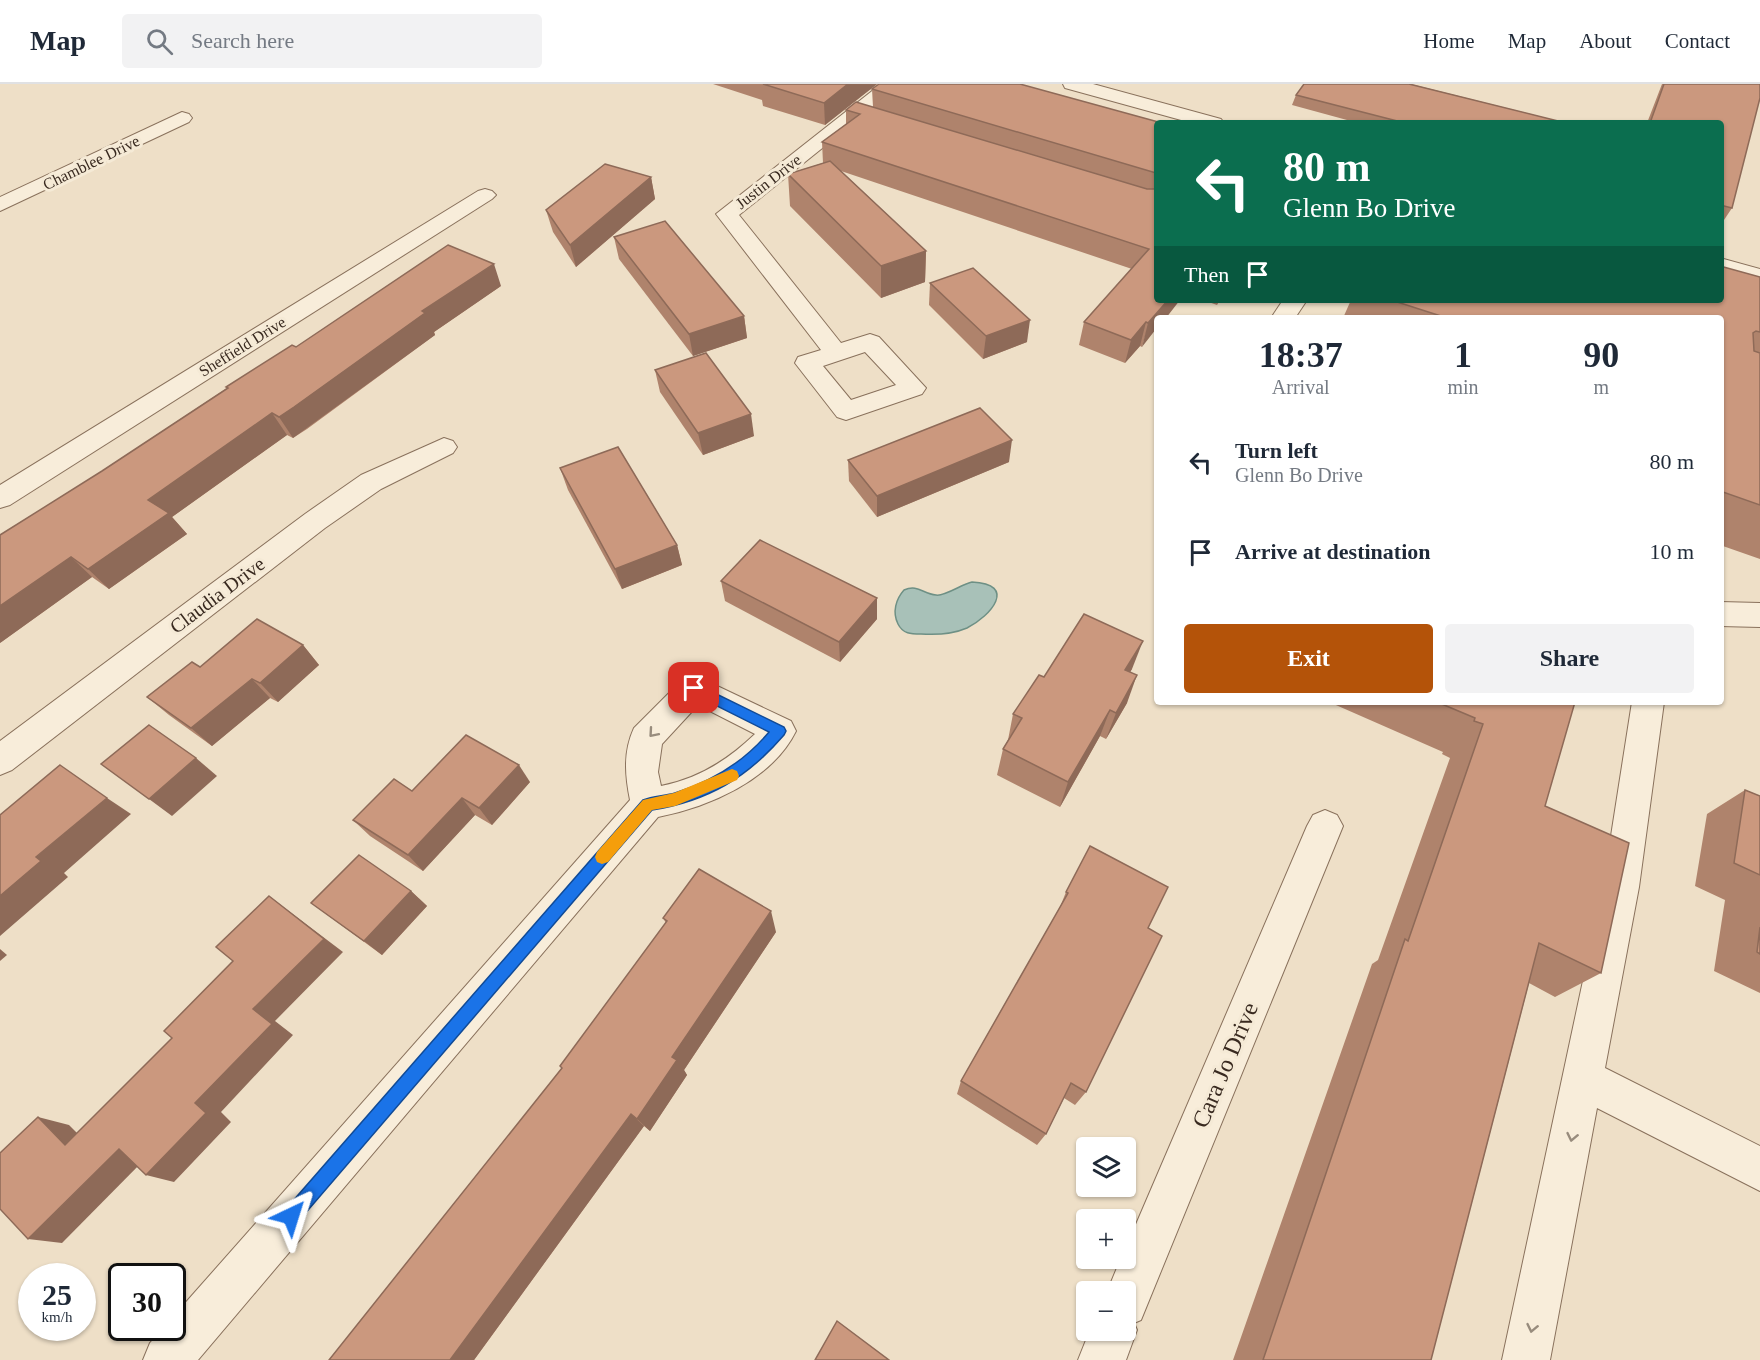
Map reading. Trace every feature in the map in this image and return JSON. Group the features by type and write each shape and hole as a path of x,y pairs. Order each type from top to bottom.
{"street":[{"name":"Justin Drive","path":"836,352 727,214 893,84"},
{"path":"1072,84 1203,120"},
{"path":"853,115 876,122"},
{"name":"Chamblee Drive","path":"0,205 182,118"},
{"name":"Sheffield Drive","path":"0,498 484,195"},
{"path":"1724,266 1760,276"},
{"name":"Claudia Drive","path":"0,760 334,508 371,483 444,447"},
{"path":"1724,614 1760,615"},
{"path":"1526,1360 1621,887 1648,705"},
{"path":"167,1360 648,804"},
{"name":"Cara Jo Drive","path":"1135,1281 1325,826"},
{"path":"1584,1079 1760,1169"},
{"path":"1102,1360 1110,1341"}],"water":[{"path":"972,582 986,584 994,588 997,594 991,609 976,623 956,632 944,634 908,633 898,624 895,615 896,606 904,590 913,588 939,595"}],"building":[{"path":"763,84 848,84 824,103"},
{"path":"879,84 1020,84 1154,121 1154,172 872,89"},
{"path":"1304,84 1409,84 1554,120 1393,120 1296,95"},
{"path":"1664,84 1760,84 1760,98 1732,208 1724,206 1724,120 1651,120"},
{"path":"856,102 1147,189 1154,189 1154,303 1165,303 1131,340 1084,322 1149,249 822,142 860,114 846,110"},
{"path":"830,161 926,251 881,266 788,174"},
{"path":"605,164 651,177 570,245 546,210"},
{"path":"665,221 744,316 689,334 614,237"},
{"path":"448,245 494,264 422,311 425,313 294,407 279,417 272,413 148,500 169,513 88,569 71,557 0,606 0,535 102,471 292,345 296,347"},
{"path":"1724,267 1760,277 1760,332 1753,333 1754,351 1760,353 1760,505 1724,492 1724,315 1438,315 1400,303 1724,303"},
{"path":"973,268 1030,320 986,336 930,283"},
{"path":"706,353 751,414 698,433 655,370"},
{"path":"980,408 1012,440 877,496 848,460"},
{"path":"618,447 677,545 615,569 560,468"},
{"path":"760,540 877,598 839,642 721,581"},
{"path":"1084,614 1143,641 1125,670 1137,675 1116,713 1110,710 1068,782 1003,749 1022,718 1013,714 1039,675 1044,677"},
{"path":"257,619 303,645 260,683 252,679 191,728 147,697 192,662 200,667"},
{"path":"1444,705 1574,705 1545,806 1629,843 1601,973 1539,943 1431,1360 1263,1360 1405,939 1408,941 1483,724 1474,721 1475,718"},
{"path":"149,725 196,758 149,799 101,764"},
{"path":"466,735 519,765 479,808 462,798 408,855 353,820 394,779 412,791"},
{"path":"60,765 107,798 36,857 41,861 0,896 0,815"},
{"path":"1745,790 1760,796 1760,875 1734,863"},
{"path":"1090,846 1168,887 1148,928 1162,936 1086,1092 1071,1083 1046,1134 961,1081 1068,893 1066,892"},
{"path":"359,855 411,891 364,941 311,903"},
{"path":"699,869 771,911 672,1057 677,1060 637,1119 631,1114 450,1360 329,1360 562,1068 560,1066 667,921 663,918"},
{"path":"269,896 324,939 253,1009 272,1024 195,1103 206,1113 146,1175 119,1149 28,1239 0,1209 0,1153 38,1117 65,1145 172,1038 164,1031 233,961 216,947"},
{"path":"1760,927 1760,954 1757,952"},
{"path":"837,1321 889,1360 815,1360"}],"slow traffic":[{"path":"602,857 648,804 675,800 732,776"}],"route":[{"path":"291,1216 648,804 675,800 731,776 759,754 779,731 694,688"}]}
